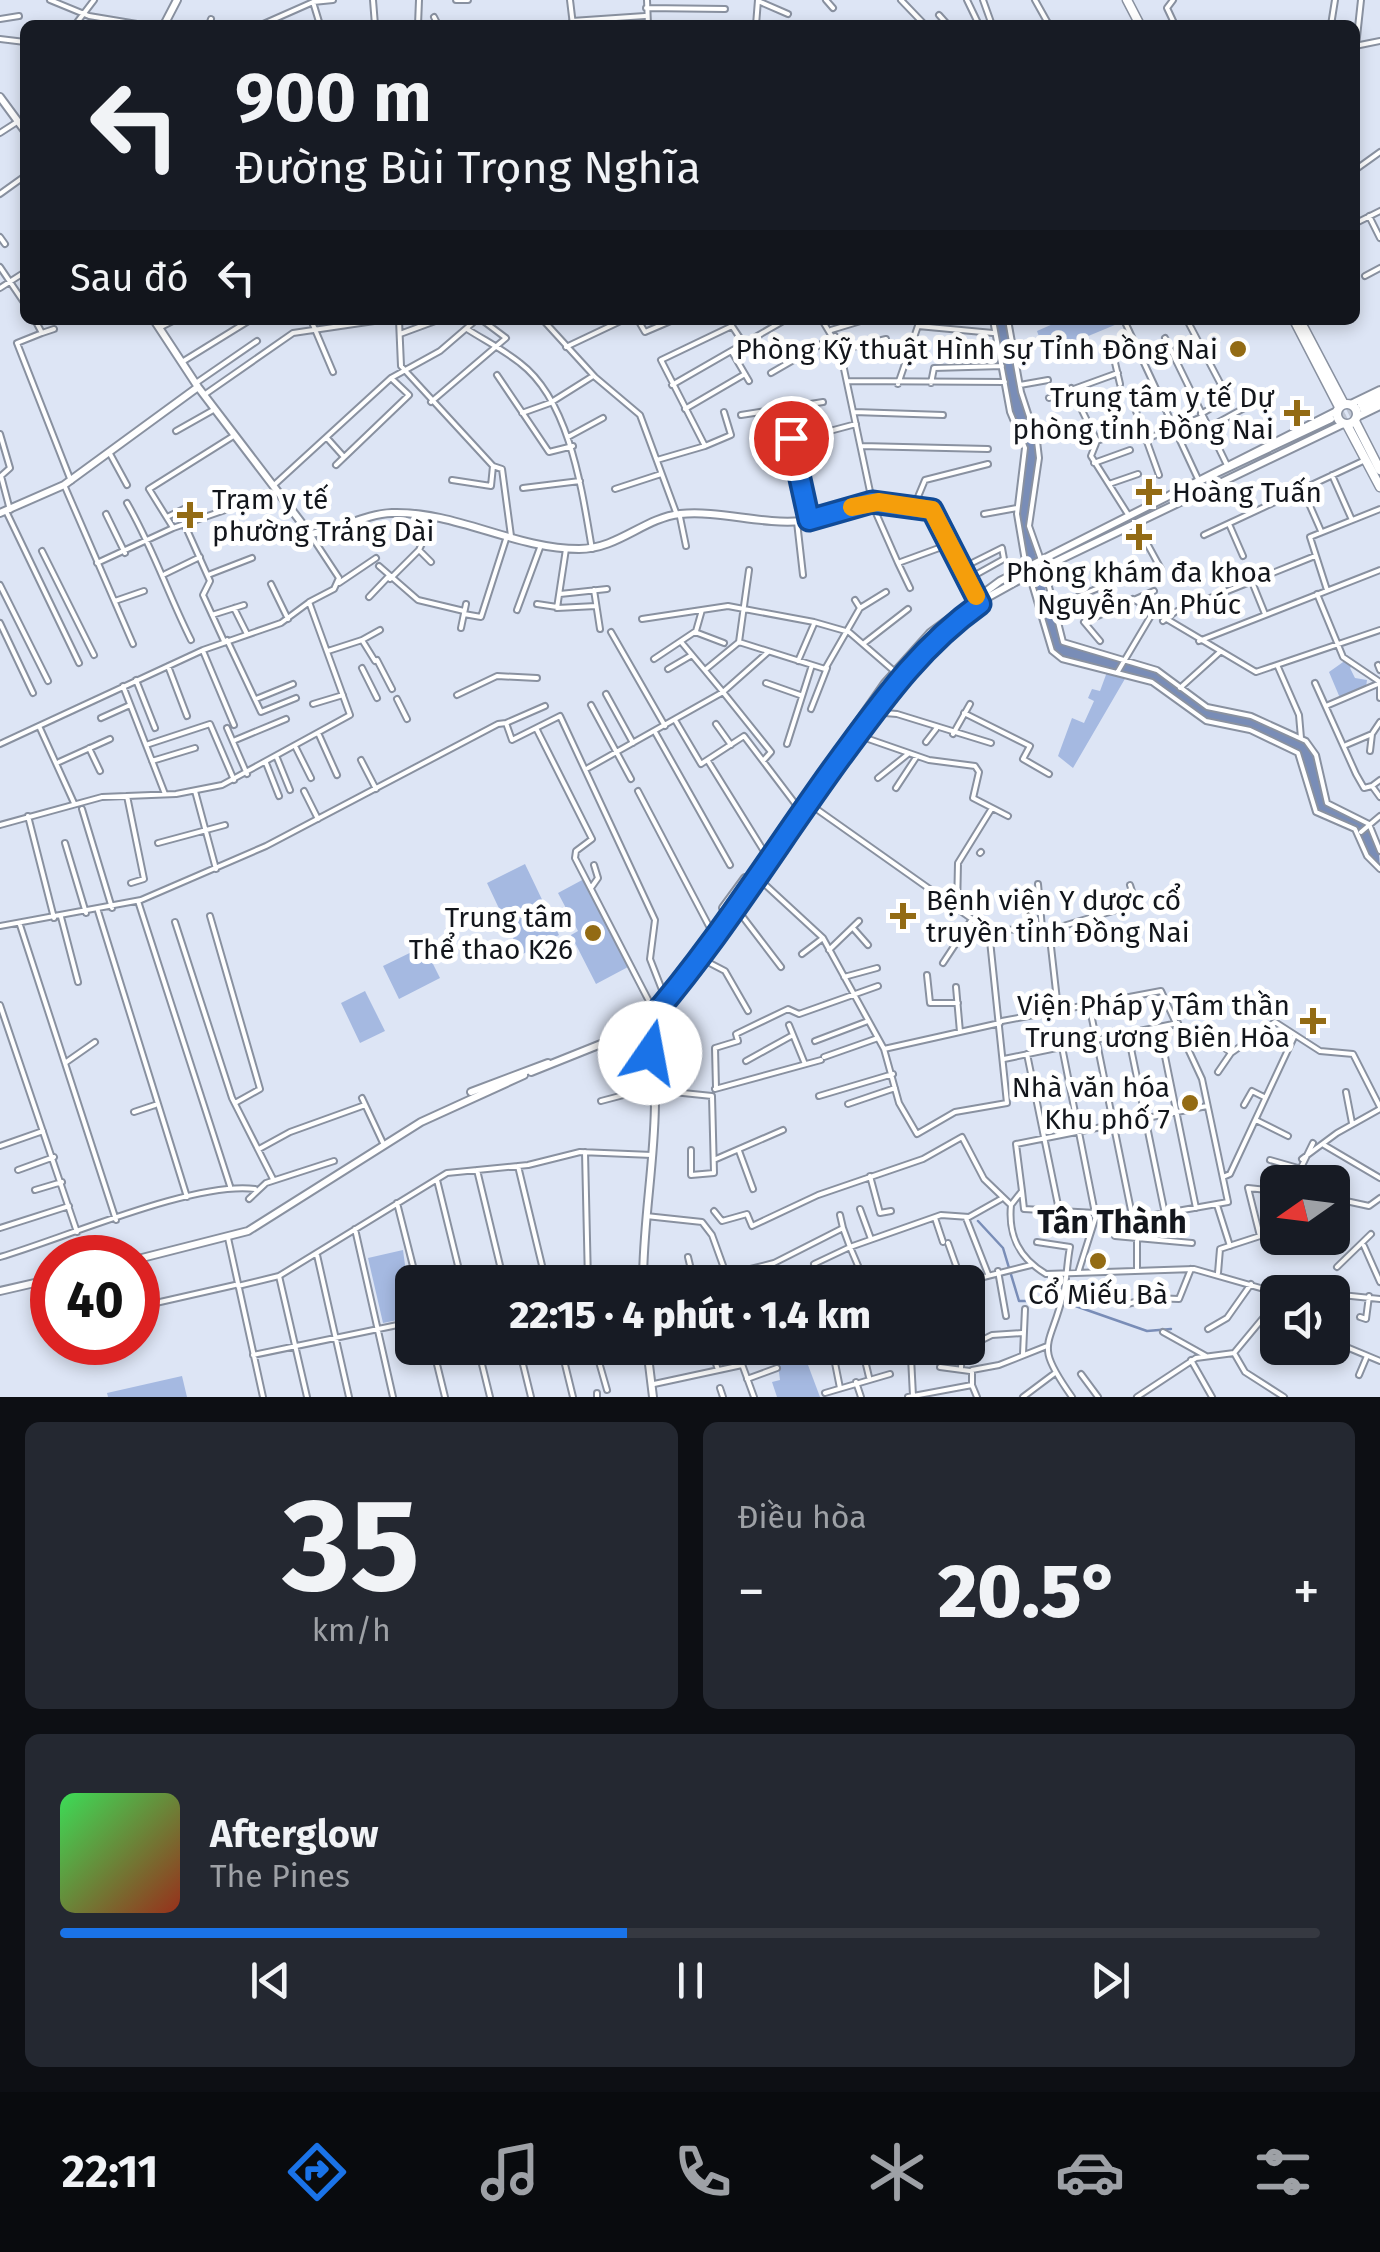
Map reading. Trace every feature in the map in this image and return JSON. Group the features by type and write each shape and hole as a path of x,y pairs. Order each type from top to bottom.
{"main road":[{"path":"0,97 20,124"},
{"path":"158,325 204,395 310,534 382,514 434,517 540,545 592,549 678,515 797,522 872,502 916,504 935,513 978,600"},
{"path":"1300,325 1380,470"},
{"path":"6,511 68,483 197,385"},
{"path":"1336,395 1380,488"},
{"path":"1336,395 1348,416"},
{"path":"655,1014 664,995 754,876 894,671 930,633 1028,570 1380,398"},
{"path":"1172,499 1198,479 1227,465 1348,416"},
{"path":"160,1254 228,1238 465,1096 646,1024 736,908 765,853 797,806 805,801 922,652 978,600"},
{"path":"702,942 720,913 754,876"},
{"path":"644,1265 654,1088 646,1024"},
{"path":"646,1038 652,1055"},
{"path":"421,1122 549,1063"},
{"path":"0,1291 30,1284"},
{"path":"649,1365 653,1397"}],"street":[{"path":"50,0 93,20"},
{"path":"78,20 94,0"},
{"path":"271,20 313,2 333,0"},
{"path":"456,0 468,0"},
{"path":"646,20 648,0"},
{"path":"758,0 788,14"},
{"path":"826,0 833,8"},
{"path":"901,0 919,20"},
{"path":"646,8 726,10"},
{"path":"938,14 943,20"},
{"path":"0,20 18,16"},
{"path":"604,20 645,16"},
{"path":"0,133 18,121"},
{"path":"1360,221 1380,211"},
{"path":"1370,216 1380,238"},
{"path":"0,237 5,244"},
{"path":"0,267 20,296"},
{"path":"1365,276 1380,268"},
{"path":"0,288 20,275"},
{"path":"38,325 42,333"},
{"path":"160,328 166,325"},
{"path":"182,362 242,325"},
{"path":"312,325 332,372"},
{"path":"204,395 288,336 335,325"},
{"path":"379,566 388,578 418,600 481,617 509,537 502,469 493,466 403,368 399,325"},
{"path":"399,334 424,325"},
{"path":"97,562 125,553 184,523 275,489 403,368 440,351 472,325"},
{"path":"431,402 506,337 487,325"},
{"path":"547,325 594,375 640,414 686,546"},
{"path":"566,346 612,325"},
{"path":"641,325 645,332 661,325"},
{"path":"672,386 776,325"},
{"path":"826,325 840,350 872,502 910,588"},
{"path":"831,330 848,325"},
{"path":"898,384 918,325"},
{"path":"934,325 996,333"},
{"path":"994,325 1010,412 1025,448 1018,508 1028,570 1052,651 1062,658 1152,682 1206,721 1250,730 1301,756 1316,812 1359,834 1366,856 1380,869"},
{"path":"1009,325 1020,385 1037,441 1030,526 1063,642 1157,670 1207,706 1251,716 1300,738 1314,749 1327,803 1369,824 1380,852"},
{"path":"1127,325 1198,479"},
{"path":"1146,439 1176,429 1228,398 1191,325"},
{"path":"704,446 660,360 733,326 744,344"},
{"path":"54,329 18,343 97,562 133,644"},
{"path":"467,329 523,364 550,403 573,446 592,549"},
{"path":"770,373 835,336"},
{"path":"1164,338 1227,465"},
{"path":"840,350 852,344 886,339"},
{"path":"197,385 257,341"},
{"path":"1120,384 1114,356 1139,348"},
{"path":"732,352 749,381"},
{"path":"932,384 932,368 1002,366"},
{"path":"958,382 959,367"},
{"path":"1049,398 1118,373"},
{"path":"496,374 549,452 573,446"},
{"path":"685,410 745,374"},
{"path":"522,413 550,403 594,375"},
{"path":"336,465 409,396 391,378"},
{"path":"1020,385 1048,380"},
{"path":"847,381 1005,382"},
{"path":"1072,388 1097,440"},
{"path":"740,415 823,402"},
{"path":"1133,403 1158,475"},
{"path":"1208,428 1248,406"},
{"path":"782,408 809,520"},
{"path":"176,432 215,409"},
{"path":"657,460 731,435 724,412"},
{"path":"854,412 943,415"},
{"path":"568,437 603,418"},
{"path":"826,432 856,424"},
{"path":"0,434 10,468 1,476 6,511 79,663"},
{"path":"173,528 149,489 236,436"},
{"path":"1110,436 1097,440 1090,453 1160,569"},
{"path":"326,438 344,457"},
{"path":"861,446 988,449"},
{"path":"1094,463 1130,450"},
{"path":"109,452 127,484"},
{"path":"1204,535 1366,460"},
{"path":"916,504 925,480 988,464"},
{"path":"452,480 491,486 493,466"},
{"path":"615,490 661,474"},
{"path":"1109,484 1138,474"},
{"path":"1332,475 1352,520"},
{"path":"523,488 580,481"},
{"path":"1302,489 1321,531"},
{"path":"127,504 164,574 163,583 190,640"},
{"path":"167,517 190,506"},
{"path":"984,514 1018,508"},
{"path":"1328,590 1310,537 1380,509"},
{"path":"106,514 125,553"},
{"path":"369,597 418,550 434,517"},
{"path":"797,522 803,575"},
{"path":"184,523 210,581 203,592 212,615 264,712 296,698"},
{"path":"1228,523 1243,556"},
{"path":"310,534 339,582"},
{"path":"898,563 950,544"},
{"path":"517,610 540,545"},
{"path":"557,607 566,548"},
{"path":"962,568 1002,548 1004,559 968,579"},
{"path":"418,550 431,562"},
{"path":"42,551 94,656"},
{"path":"1163,621 1315,556"},
{"path":"164,574 200,557"},
{"path":"208,575 252,558"},
{"path":"0,744 226,640 288,620 376,558"},
{"path":"705,670 739,642 749,570"},
{"path":"1199,642 1380,570"},
{"path":"1079,596 1122,578"},
{"path":"1252,581 1266,614"},
{"path":"271,584 288,620"},
{"path":"0,585 48,682"},
{"path":"560,594 607,589"},
{"path":"594,590 600,629"},
{"path":"115,601 144,591"},
{"path":"1100,641 1084,622 1154,591"},
{"path":"812,710 826,668 860,608 886,592"},
{"path":"1317,594 1336,646 1346,659 1379,676"},
{"path":"1133,599 1163,621 1256,672 1380,630"},
{"path":"855,600 860,608"},
{"path":"53,609 69,602"},
{"path":"0,825 74,803 195,792 234,780 350,715 309,602"},
{"path":"537,604 596,606"},
{"path":"212,615 244,605"},
{"path":"642,619 728,606 814,622 849,632 894,671"},
{"path":"234,608 248,634"},
{"path":"461,628 464,610"},
{"path":"654,659 695,632 702,610"},
{"path":"864,644 908,610"},
{"path":"1117,673 1152,614"},
{"path":"798,661 814,622"},
{"path":"0,624 33,693"},
{"path":"327,652 380,630"},
{"path":"612,632 664,726"},
{"path":"695,632 724,642"},
{"path":"362,640 392,689"},
{"path":"739,642 826,668"},
{"path":"682,643 771,752 763,761"},
{"path":"203,650 234,725"},
{"path":"1180,688 1222,650"},
{"path":"588,768 724,692 768,652"},
{"path":"668,669 692,655"},
{"path":"788,744 812,665"},
{"path":"168,666 187,716"},
{"path":"1278,666 1299,715 1300,738"},
{"path":"362,668 377,698"},
{"path":"457,695 497,676 537,678"},
{"path":"1379,676 1380,698"},
{"path":"1326,706 1379,676"},
{"path":"136,680 155,728"},
{"path":"1315,683 1363,786 1380,780"},
{"path":"256,699 293,684"},
{"path":"766,684 800,695"},
{"path":"123,686 165,794"},
{"path":"606,694 633,743"},
{"path":"313,704 344,695"},
{"path":"397,699 407,720"},
{"path":"953,734 970,704"},
{"path":"101,718 130,705"},
{"path":"590,705 631,779"},
{"path":"0,918 1,926 138,902 216,869 545,706"},
{"path":"874,712 897,714 991,744"},
{"path":"964,713 1030,746 1022,759 1048,774"},
{"path":"506,723 512,740 560,716 588,768 655,920 651,964 664,995"},
{"path":"233,741 286,720"},
{"path":"675,720 699,762 708,761 744,736 797,806"},
{"path":"1370,750 1372,734 1380,722"},
{"path":"146,745 210,724 234,780"},
{"path":"716,724 731,745"},
{"path":"39,726 74,803"},
{"path":"227,728 247,774"},
{"path":"536,728 592,839 576,851 575,858 655,1014"},
{"path":"926,742 936,729"},
{"path":"655,732 730,866"},
{"path":"1346,745 1372,734"},
{"path":"319,735 338,775"},
{"path":"857,735 908,754 975,766 980,772 972,795 1008,816"},
{"path":"57,762 110,740"},
{"path":"88,748 100,771"},
{"path":"152,761 195,748"},
{"path":"296,748 310,778"},
{"path":"1301,756 1314,749"},
{"path":"878,778 908,754"},
{"path":"896,788 917,756"},
{"path":"277,758 290,790"},
{"path":"361,760 376,789"},
{"path":"708,761 765,853"},
{"path":"266,763 279,796"},
{"path":"1372,786 1380,797"},
{"path":"638,791 710,928"},
{"path":"195,792 216,869"},
{"path":"304,792 318,819"},
{"path":"127,796 144,879 131,884"},
{"path":"805,801 989,930 1045,929 1136,904 1130,886"},
{"path":"957,909 958,863 992,808"},
{"path":"82,810 112,908"},
{"path":"28,815 54,918"},
{"path":"1359,834 1380,816"},
{"path":"158,843 226,825"},
{"path":"65,843 86,913"},
{"path":"590,888 598,878 594,865"},
{"path":"754,876 823,938 884,1048 909,1128 918,1134 955,1112 1007,1103 989,930"},
{"path":"1038,884 1058,1010"},
{"path":"138,902 230,1186"},
{"path":"736,908 781,967"},
{"path":"98,911 186,1197"},
{"path":"210,916 260,1089 236,1104"},
{"path":"62,917 78,982"},
{"path":"943,962 972,920"},
{"path":"828,950 859,921"},
{"path":"175,922 236,1104 273,1180"},
{"path":"20,923 116,1220"},
{"path":"854,928 868,946"},
{"path":"802,954 823,938"},
{"path":"700,958 726,971 748,1011"},
{"path":"844,977 877,968"},
{"path":"927,975 930,1004 958,1003"},
{"path":"716,1088 715,1048 738,1041 736,1034 788,1009 798,1014 878,986"},
{"path":"956,987 960,1032"},
{"path":"884,1048 1161,990 1209,1105 1228,1202 1165,1214 1024,1209 1016,1144 1209,1105"},
{"path":"1089,1004 1132,1215"},
{"path":"0,1005 77,1232"},
{"path":"815,1041 868,1021"},
{"path":"1218,1072 1231,1053 1274,1022 1320,1050 1355,1055 1380,1108 1302,1159"},
{"path":"1004,1059 1178,1023"},
{"path":"789,1025 806,1064"},
{"path":"1160,1027 1196,1208"},
{"path":"1128,1034 1165,1214"},
{"path":"746,1061 793,1035"},
{"path":"1223,1176 1230,1174 1294,1037"},
{"path":"710,1094 716,1088 823,1059 878,1038"},
{"path":"1214,1040 1231,1053"},
{"path":"65,1063 95,1042"},
{"path":"1062,1047 1096,1213 1078,1274"},
{"path":"1028,1054 1059,1210"},
{"path":"819,1096 892,1074"},
{"path":"600,1101 654,1088 710,1094"},
{"path":"848,1104 895,1088"},
{"path":"1244,1105 1252,1090 1266,1098"},
{"path":"1346,1092 1352,1124"},
{"path":"691,1150 691,1177 713,1174 716,1159 710,1094"},
{"path":"362,1098 384,1146"},
{"path":"134,1112 155,1105"},
{"path":"259,1149 290,1132 365,1105"},
{"path":"1256,1120 1288,1136"},
{"path":"0,1146 44,1130"},
{"path":"716,1159 784,1130"},
{"path":"714,1212 725,1221 747,1214 752,1226 870,1176 924,1159 962,1137 984,1179 1011,1205"},
{"path":"1300,1165 1313,1143"},
{"path":"1323,1144 1380,1178"},
{"path":"738,1151 753,1189"},
{"path":"160,1302 279,1276 436,1178 585,1152 652,1155"},
{"path":"585,1152 588,1265"},
{"path":"18,1170 54,1157"},
{"path":"1270,1160 1286,1165"},
{"path":"0,1258 186,1197 230,1186 255,1189 334,1162"},
{"path":"518,1166 542,1265"},
{"path":"476,1169 500,1265"},
{"path":"870,1176 880,1213 891,1211"},
{"path":"436,1178 458,1265"},
{"path":"35,1190 62,1182"},
{"path":"1218,1273 1220,1249 1260,1236 1248,1188 1260,1189"},
{"path":"250,1199 255,1189"},
{"path":"1022,1191 1011,1205 1014,1242 1031,1265 1046,1274 1191,1269 1260,1287"},
{"path":"1350,1202 1368,1206 1380,1198"},
{"path":"814,1264 870,1239 935,1217 965,1217 1001,1199"},
{"path":"397,1202 413,1265"},
{"path":"1217,1204 1230,1246"},
{"path":"0,1228 69,1206"},
{"path":"860,1209 870,1239"},
{"path":"840,1215 858,1265"},
{"path":"646,1216 702,1222 712,1235 722,1265"},
{"path":"935,1217 956,1265"},
{"path":"965,1217 988,1274"},
{"path":"355,1228 393,1397"},
{"path":"766,1265 843,1228"},
{"path":"1337,1267 1371,1234"},
{"path":"1116,1236 1137,1241 1192,1243"},
{"path":"228,1238 263,1397"},
{"path":"1137,1241 1137,1270"},
{"path":"1037,1242 1068,1244 1065,1276 1047,1346 1055,1372 1072,1397"},
{"path":"1363,1245 1380,1282"},
{"path":"316,1253 349,1397"},
{"path":"688,1257 690,1265"},
{"path":"985,1275 1031,1265"},
{"path":"1127,1304 1152,1298 1178,1298 1191,1269"},
{"path":"998,1271 1006,1316"},
{"path":"279,1276 306,1397"},
{"path":"1208,1329 1222,1324 1251,1284"},
{"path":"1350,1295 1380,1299"},
{"path":"1360,1318 1366,1319 1369,1296"},
{"path":"1023,1354 1025,1308"},
{"path":"1137,1397 1147,1395 1191,1360 1234,1353 1260,1322"},
{"path":"254,1354 395,1326"},
{"path":"1163,1332 1206,1356"},
{"path":"985,1338 1022,1333"},
{"path":"940,1367 970,1371 999,1365 1047,1346"},
{"path":"1350,1349 1380,1360"},
{"path":"1234,1353 1245,1372 1284,1397"},
{"path":"1358,1375 1367,1356"},
{"path":"1191,1360 1212,1397"},
{"path":"437,1365 445,1397"},
{"path":"482,1365 490,1397"},
{"path":"524,1365 532,1397"},
{"path":"565,1365 573,1397"},
{"path":"600,1365 607,1390"},
{"path":"716,1365 718,1370"},
{"path":"652,1384 742,1365 754,1397"},
{"path":"835,1365 840,1388"},
{"path":"867,1365 870,1378"},
{"path":"911,1365 911,1396 972,1386"},
{"path":"747,1378 777,1368"},
{"path":"970,1371 978,1397"},
{"path":"1025,1396 1055,1372"},
{"path":"824,1393 890,1374"},
{"path":"1081,1374 1098,1397"},
{"path":"856,1382 860,1397"},
{"path":"720,1388 723,1397"}],"shaded area":[{"path":"996,325 1007,325 1037,458 1029,533 1061,643 1156,671 1207,708 1257,720 1305,742 1315,756 1324,801 1370,830 1379,851 1380,868 1368,856 1357,829 1317,811 1299,751 1250,728 1206,719 1153,681 1063,657 1054,650 1025,557 1018,514 1026,448 1011,411"},
{"path":"1051,325 1115,325 1045,354 1037,331"},
{"path":"1346,660 1353,665 1350,668 1355,678 1367,680 1366,687 1340,698 1329,672"},
{"path":"1107,672 1126,677 1073,768 1058,756 1072,718 1084,723 1094,701 1088,698 1092,689 1100,691"},
{"path":"525,864 559,935 521,955 487,883"},
{"name":"Trung tâm Thể thao K26","path":"584,879 628,967 596,984 571,935 578,931 558,893"},
{"path":"424,946 440,978 399,999 383,966"},
{"path":"365,991 385,1031 360,1043 341,1003"},
{"path":"403,1250 405,1265 395,1265 395,1321 383,1323 368,1258"},
{"path":"778,1365 808,1365 820,1397 777,1397 772,1382 780,1380"},
{"path":"182,1376 187,1397 108,1397 107,1393"}],"waterway":[{"path":"978,1221 1003,1248 1019,1301 1057,1301"},
{"path":"1064,1302 1147,1331 1171,1329"}],"tunnel":[{"path":"1331,419 1361,405"},
{"path":"1333,423 1363,409"}],"slow traffic":[{"path":"852,507 878,502 916,504 932,510 976,596"}],"place":[{"name":"Phòng Kỹ thuật Hình sự Tỉnh Đồng Nai","path":"1238,349"},
{"name":"Trung tâm y tế Dự phòng tỉnh Đồng Nai","path":"1297,413"},
{"name":"Hoàng Tuấn","path":"1149,492"},
{"name":"Trạm y tế phường Trảng Dài","path":"190,515"},
{"name":"Phòng khám đa khoa Nguyễn An Phúc","path":"1139,537"},
{"name":"Bệnh viện Y dược cổ truyền tỉnh Đồng Nai","path":"903,916"},
{"name":"Trung tâm Thể thao K26","path":"593,933"},
{"name":"Viện Pháp y Tâm thần Trung ương Biên Hòa","path":"1313,1021"},
{"name":"Nhà văn hóa Khu phố 7","path":"1190,1103"},
{"name":"Cổ Miếu Bà","path":"1098,1261"}],"district":[{"name":"Tân Thành","path":"1112,1222"}],"route":[{"path":"650,1053 653,1051 646,1024 659,1014 893,685 934,639 980,604 932,510 916,504 872,502 809,520 791,438"}]}
